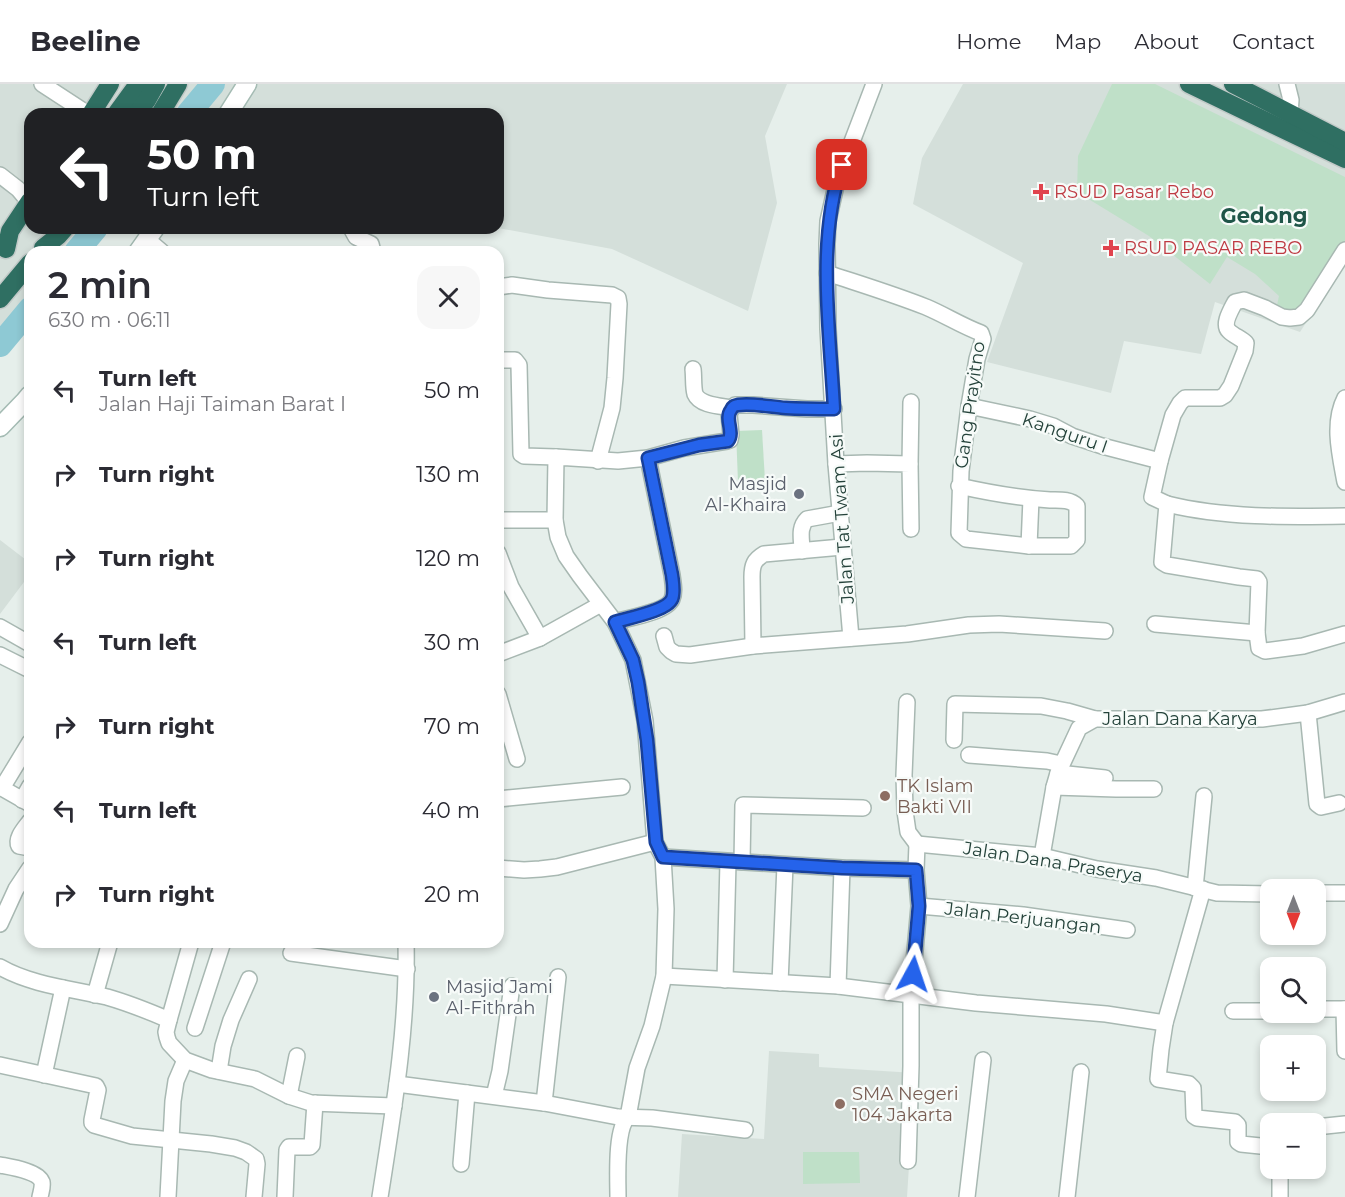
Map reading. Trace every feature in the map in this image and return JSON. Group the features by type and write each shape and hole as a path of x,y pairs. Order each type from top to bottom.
{"highway":[{"path":"93,108 110,84"},
{"path":"120,108 138,84"},
{"path":"141,108 156,84"},
{"path":"164,108 178,84"},
{"path":"1189,84 1345,159"},
{"path":"1233,84 1345,142"},
{"path":"3,253 10,231 24,210"},
{"path":"3,253 24,230"},
{"path":"46,246 60,234"},
{"path":"0,299 24,270"}],"street":[{"path":"42,84 80,108"},
{"path":"232,108 247,84"},
{"name":"Jalan Tat Twam Asi","path":"851,638 842,547 828,329 828,221 837,181 874,84"},
{"path":"1287,84 1291,100 1290,113"},
{"path":"0,175 24,195"},
{"path":"354,234 371,246"},
{"path":"1345,250 1307,310 1299,317 1282,317 1244,300 1234,303 1226,328 1246,343 1231,386 1220,398 1185,398 1180,403 1173,415 1152,497 1186,509 1254,515 1345,516"},
{"name":"Gang Prayitno","path":"827,273 898,296 981,333 983,339 969,406 959,486 959,533 966,539 1029,546"},
{"path":"504,286 612,295 618,298 612,408 598,461"},
{"path":"504,360 515,360 519,365 521,454 524,456 598,461 648,458 730,440 729,414 735,405 834,409"},
{"path":"693,369 696,394 699,399 732,408"},
{"path":"1345,399 1340,407 1338,422 1345,482"},
{"path":"911,402 911,529"},
{"path":"0,427 24,403"},
{"name":"Kanguru I","path":"969,406 1030,418 1102,446 1160,461"},
{"path":"556,457 555,520 558,537 566,556 615,622 633,660 645,721 656,842 663,857 666,909 664,976 652,1026 637,1068 628,1117 623,1123 619,1145 618,1197"},
{"path":"615,622 666,606 672,599 672,575 648,458"},
{"path":"836,464 910,464"},
{"path":"959,486 1031,499 1071,501 1077,506 1077,540 1071,546 1029,546 1031,499"},
{"path":"1167,504 1162,562 1167,565 1257,579 1259,582 1257,633 1259,648 1265,651 1303,646 1345,634"},
{"path":"802,550 801,528 804,521 840,513"},
{"path":"504,520 555,520"},
{"path":"753,646 752,567 756,560 764,554 842,547"},
{"path":"504,569 511,587 540,638"},
{"path":"504,652 540,638 601,604"},
{"path":"664,636 667,647 671,651 690,655 753,646 907,634 969,625 999,624 1105,631"},
{"path":"1155,624 1257,633"},
{"path":"0,627 24,641"},
{"path":"0,655 24,667"},
{"path":"907,702 905,811 908,832 917,844 916,870 919,906 911,995 908,1161"},
{"name":"Jalan Dana Karya","path":"1042,856 1058,775 1079,728 1095,719 1262,719 1308,713 1345,702"},
{"path":"954,740 955,704 1041,706 1095,719"},
{"path":"1308,713 1317,804 1321,807 1339,803"},
{"path":"504,715 517,759"},
{"path":"24,752 1,788 24,796"},
{"path":"969,755 1047,760 1058,775 1116,789 1154,789"},
{"path":"1058,775 1105,778"},
{"path":"504,798 622,787"},
{"path":"1204,795 1199,889 1165,1023 1158,1078 1190,1084 1194,1116 1235,1122 1238,1125 1238,1142 1260,1146"},
{"path":"725,980 735,862 743,805 862,808"},
{"path":"24,830 17,843 24,847"},
{"path":"504,868 524,870 557,867 656,842"},
{"name":"Jalan Dana Praserya","path":"917,844 1042,856 1097,869 1156,878 1217,893 1260,894"},
{"path":"663,857 916,870"},
{"path":"780,983 785,865"},
{"path":"838,986 842,868"},
{"path":"0,924 23,891"},
{"path":"1326,893 1345,893"},
{"name":"Jalan Perjuangan","path":"919,906 1023,915 1127,930"},
{"path":"96,995 108,948"},
{"path":"189,948 166,1032 169,1043 185,1060 255,1079 300,1100 315,1103 394,1106"},
{"path":"195,1028 221,948"},
{"path":"380,1197 404,1028 406,948"},
{"path":"291,953 407,969"},
{"path":"0,967 11,973 63,988 128,1003 168,1020"},
{"path":"664,976 838,986 976,1003 1106,1014 1165,1023"},
{"path":"544,1103 558,977"},
{"path":"219,1071 223,1046 231,1020 249,979"},
{"path":"494,1096 500,1071 512,986"},
{"path":"44,1075 63,988"},
{"path":"1326,1009 1345,1009 1345,1051"},
{"path":"1233,1011 1260,1011"},
{"path":"289,1096 297,1056"},
{"path":"168,1197 173,1101 176,1080 185,1060"},
{"path":"967,1197 983,1060"},
{"path":"0,1065 96,1086 98,1090 92,1120 94,1125 132,1136 235,1148 252,1156 256,1159 257,1164 254,1197"},
{"path":"1067,1197 1081,1072"},
{"path":"397,1084 544,1103 618,1117 652,1118 745,1130"},
{"path":"461,1164 467,1093"},
{"path":"285,1197 287,1150 289,1147 310,1147 312,1145 315,1103"},
{"path":"1326,1125 1345,1124"},
{"path":"0,1165 38,1176 42,1188 40,1197"},
{"path":"1280,1179 1280,1197"}],"shaded area":[{"path":"0,84 787,84 765,136 777,203 748,311 612,249 504,229 504,108 24,108 24,234 92,234 80,246 24,246 24,303 0,328"},
{"path":"963,84 1345,84 1345,263 1300,332 1215,302 1201,354 1124,341 1111,393 987,362 1023,263 913,204 922,158"},
{"path":"0,540 24,558 24,582 0,614"},
{"name":"SMA Negeri 104 Jakarta","path":"769,1051 819,1054 819,1067 915,1073 907,1197 678,1197 682,1134 764,1139"}],"green space":[{"path":"1112,84 1155,84 1345,177 1345,242 1312,295 1294,318 1276,310 1279,296 1255,274 1227,257 1210,284 1149,236 1077,192 1078,156"},
{"path":"762,430 765,481 738,482 736,431"},
{"path":"803,1152 859,1152 860,1183 803,1184"}],"waterway":[{"path":"193,108 213,84"},
{"path":"81,246 91,234"},
{"path":"0,345 24,316"}],"place":[{"name":"RSUD Pasar Rebo","path":"1041,192"},
{"name":"RSUD PASAR REBO","path":"1111,248"},
{"name":"Masjid Al-Khaira","path":"799,494"},
{"name":"TK Islam Bakti VII","path":"885,796"},
{"name":"Masjid Jami Al-Fithrah","path":"434,997"},
{"name":"SMA Negeri 104 Jakarta","path":"840,1104"}],"district":[{"name":"Gedong","path":"1264,215"}],"route":[{"path":"842,165 828,221 827,244 828,329 834,409 735,405 729,414 730,440 648,458 672,575 672,599 666,606 654,611 615,622 633,660 638,682 645,721 656,842 663,857 916,870 919,906 913,974"}]}
